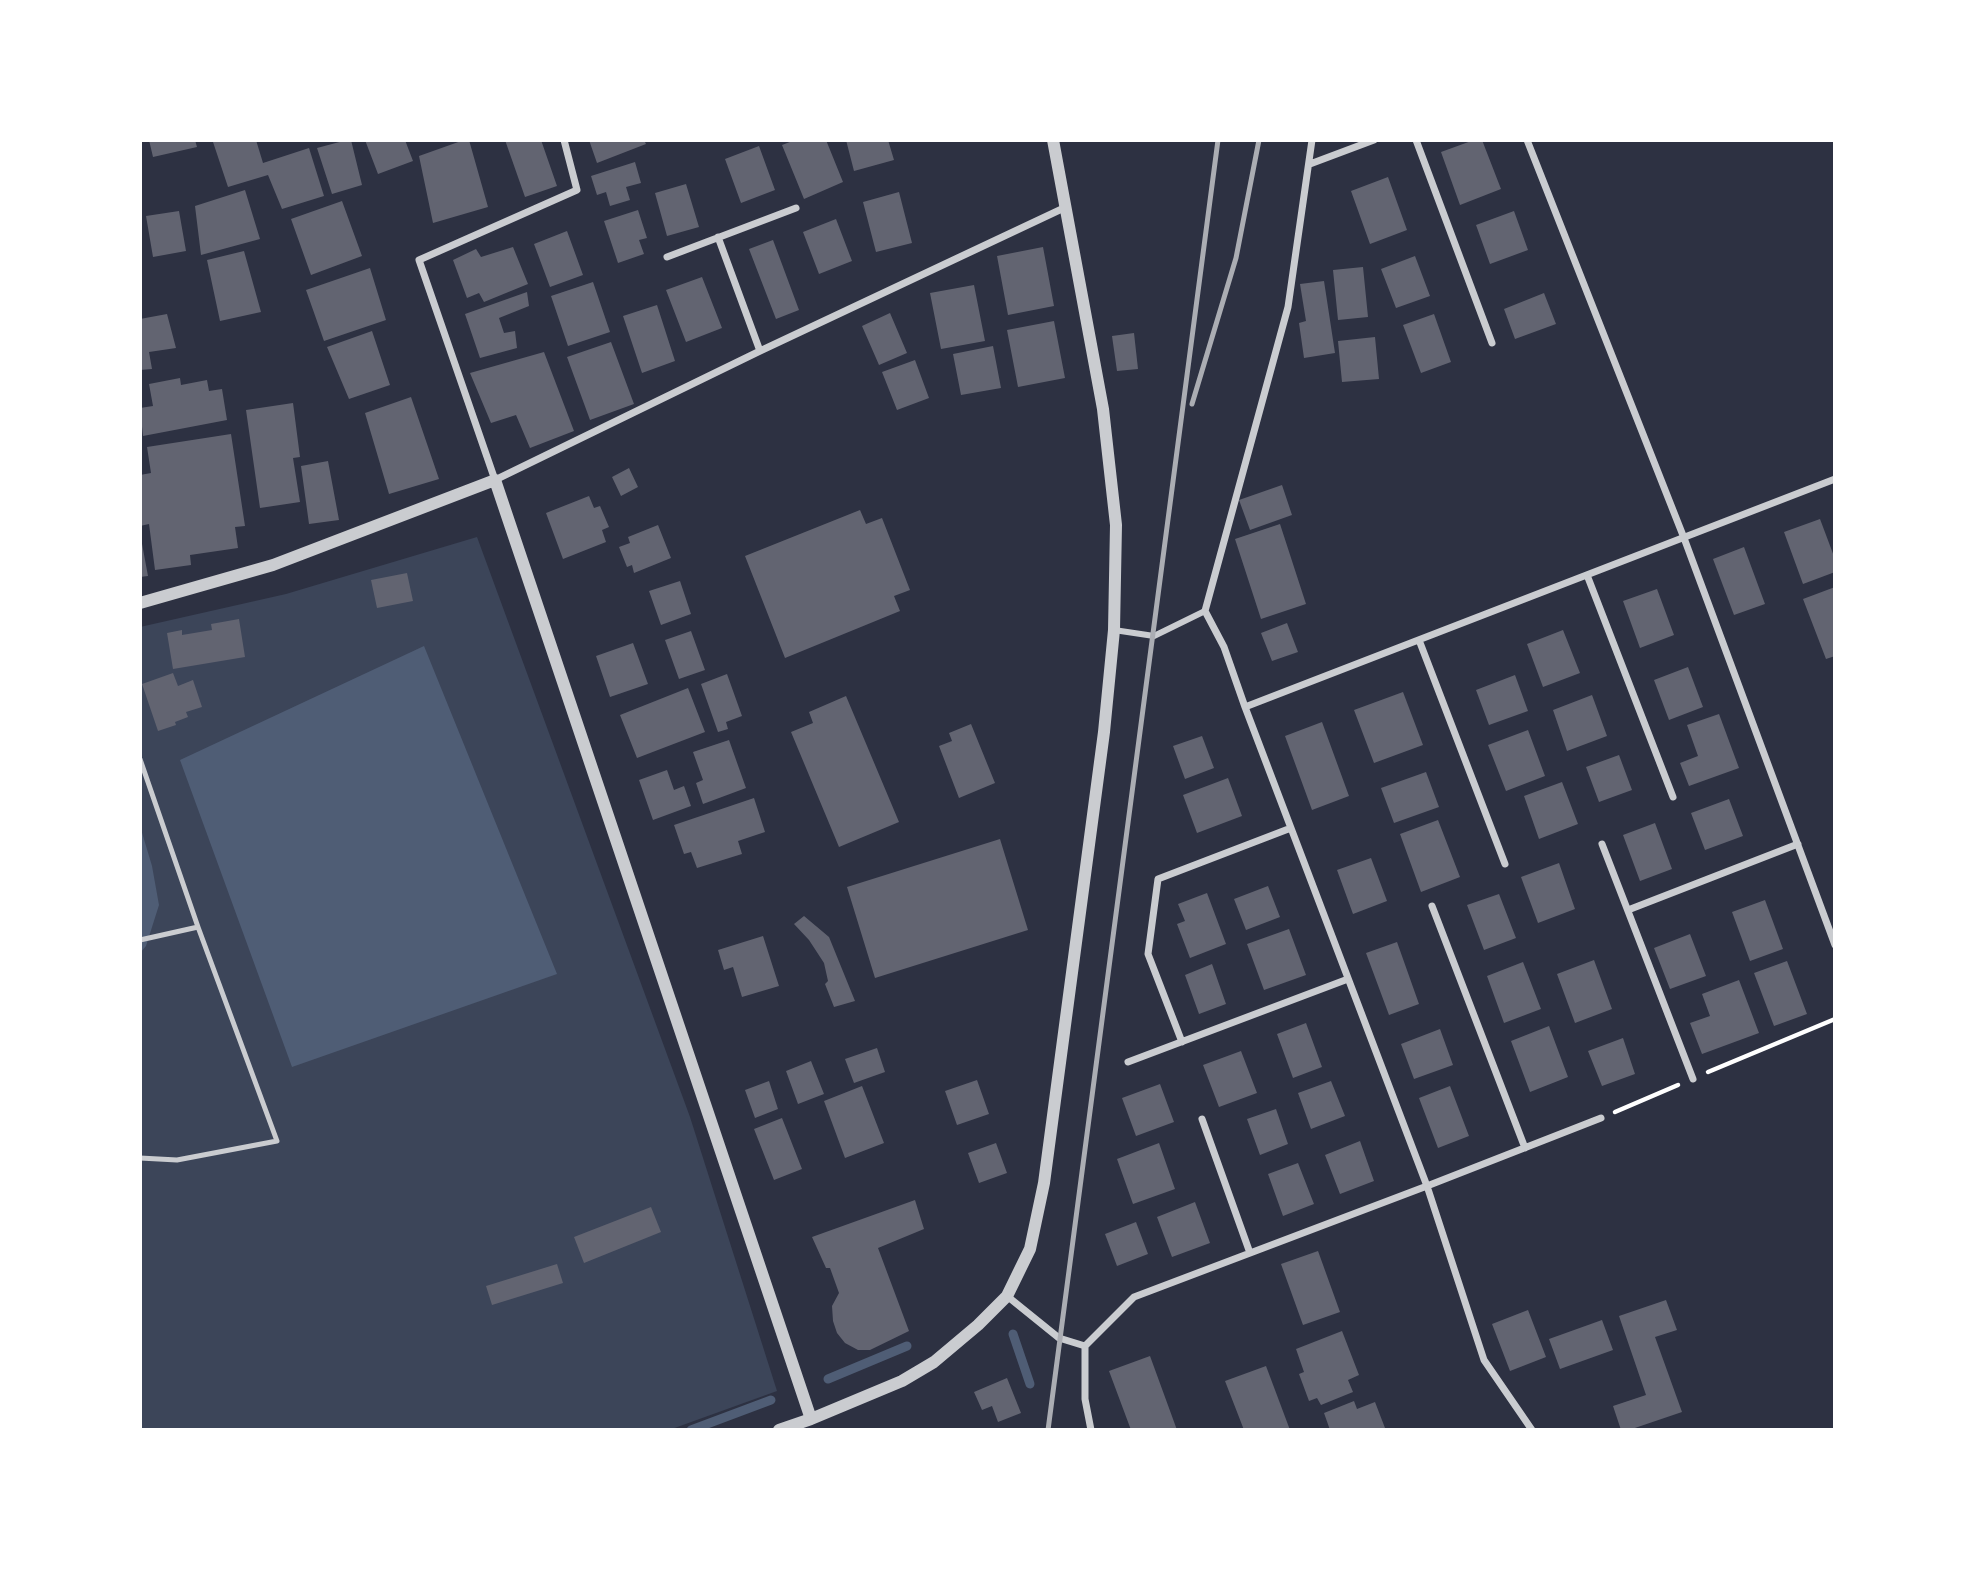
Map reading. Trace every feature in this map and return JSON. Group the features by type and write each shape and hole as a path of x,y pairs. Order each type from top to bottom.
{"street":[{"path":"564,140 577,190 419,260 811,1419"},
{"path":"779,1430 902,1381 934,1362 978,1325 1007,1296 1030,1249 1045,1183 1104,732 1115,630 1116,525 1104,409 1053,140"},
{"path":"1312,140 1288,307 1205,611 1224,647 1427,1186 1485,1360 1532,1430"},
{"path":"1310,164 1374,140"},
{"path":"1416,140 1492,343"},
{"path":"1527,140 1684,538 1835,945"},
{"path":"140,603 273,565 495,481 760,351 1066,207"},
{"path":"667,257 796,208"},
{"path":"718,237 760,351"},
{"path":"1245,707 1835,478"},
{"path":"1587,575 1673,797"},
{"path":"1115,630 1153,636 1205,611"},
{"path":"1419,640 1505,864"},
{"path":"1182,1042 1148,954 1158,879 1291,828"},
{"path":"1602,844 1693,1079"},
{"path":"1628,910 1797,844"},
{"path":"1432,906 1525,1148"},
{"path":"1128,1062 1348,979"},
{"path":"1091,1430 1085,1399 1085,1346 1134,1297 1601,1118"},
{"path":"1202,1119 1250,1253"},
{"path":"1007,1296 1059,1338 1085,1346"}],"lane":[{"path":"140,759 277,1141 177,1160 140,1158"},
{"path":"140,940 198,926"}],"path":[{"path":"1601,1118 1835,1019"}],"shaded area":[{"path":"477,537 690,1117 777,1391 669,1430 140,1430 140,627 286,594"},
{"path":"424,646 557,974 292,1067 180,760"},
{"path":"140,826 152,866 159,905 146,946 140,953"}],"building":[{"path":"149,140 195,140 197,147 153,157"},
{"path":"256,140 263,163 309,148 324,196 282,209 268,175 228,187 213,142"},
{"path":"351,140 362,185 332,194 317,148"},
{"path":"365,140 405,140 413,161 378,174"},
{"path":"469,140 488,207 433,223 419,156"},
{"path":"505,140 541,140 557,186 525,197"},
{"path":"589,140 644,140 646,144 597,163"},
{"path":"795,140 826,140 843,182 804,199 782,145"},
{"path":"846,140 888,140 894,160 854,171"},
{"path":"1474,140 1482,140 1501,189 1460,205 1441,152"},
{"path":"759,146 775,190 741,203 725,159"},
{"path":"635,162 641,183 626,187 630,200 610,206 606,192 597,195 591,176"},
{"path":"1388,177 1407,230 1370,244 1351,191"},
{"path":"686,184 699,227 667,236 655,193"},
{"path":"245,190 260,239 201,255 195,206"},
{"path":"899,192 912,243 876,252 863,202"},
{"path":"342,201 362,256 311,275 291,219"},
{"path":"638,210 647,238 639,240 644,254 618,263 604,221"},
{"path":"179,211 186,251 153,257 146,216"},
{"path":"1514,211 1528,250 1490,264 1476,225"},
{"path":"836,219 852,261 819,274 803,232"},
{"path":"567,231 583,275 550,287 534,244"},
{"path":"773,240 799,310 776,319 749,249"},
{"path":"513,247 528,284 484,302 479,293 467,298 453,260 476,249 481,257"},
{"path":"1043,247 1054,306 1008,315 997,256"},
{"path":"244,251 261,312 220,321 207,260"},
{"path":"1415,256 1430,296 1396,308 1381,269"},
{"path":"1363,267 1368,317 1338,320 1333,270"},
{"path":"370,268 386,320 324,341 306,290"},
{"path":"702,277 722,328 686,342 666,290"},
{"path":"1324,281 1335,353 1304,358 1299,323 1306,321 1300,284"},
{"path":"593,282 610,332 568,346 551,296"},
{"path":"974,285 985,341 941,349 930,293"},
{"path":"527,292 529,306 499,318 504,333 515,331 517,348 480,358 465,314"},
{"path":"1544,293 1556,324 1515,339 1504,309"},
{"path":"657,305 675,361 642,373 623,316"},
{"path":"890,313 907,353 879,365 862,326"},
{"path":"167,314 176,348 149,352 152,369 140,370 140,319"},
{"path":"1434,314 1451,362 1421,373 1403,325"},
{"path":"1054,321 1065,378 1018,387 1007,330"},
{"path":"372,331 390,385 349,399 327,347"},
{"path":"1134,333 1138,369 1117,371 1112,336"},
{"path":"1375,337 1379,379 1342,382 1338,341"},
{"path":"611,342 634,404 590,420 567,357"},
{"path":"993,346 1001,388 961,395 953,354"},
{"path":"544,352 574,431 530,448 516,415 491,423 470,373"},
{"path":"915,360 929,398 897,410 882,372"},
{"path":"180,378 181,385 207,380 209,391 222,389 227,420 143,436 140,408 153,406 149,384"},
{"path":"411,397 439,479 389,494 365,413"},
{"path":"293,403 300,457 293,458 300,502 260,508 246,410"},
{"path":"231,434 245,526 235,527 238,548 190,555 191,565 155,570 149,524 140,526 140,475 151,473 147,447"},
{"path":"328,461 339,520 309,524 301,466"},
{"path":"629,468 638,487 621,496 612,477"},
{"path":"1282,485 1292,515 1250,530 1239,500"},
{"path":"589,496 594,508 600,506 609,527 602,530 606,542 563,559 546,513"},
{"path":"860,510 866,524 882,518 910,590 894,596 900,611 785,658 745,556"},
{"path":"1820,519 1835,559 1835,572 1803,584 1784,532"},
{"path":"1280,524 1306,604 1261,619 1235,539"},
{"path":"658,525 671,558 634,573 632,565 627,567 619,547 630,543 628,537"},
{"path":"140,533 148,576 140,577"},
{"path":"1744,547 1765,604 1734,615 1713,559"},
{"path":"407,573 413,601 377,608 371,580"},
{"path":"680,581 691,614 661,625 649,591"},
{"path":"1835,587 1835,656 1826,659 1803,599"},
{"path":"1657,589 1674,635 1640,648 1623,601"},
{"path":"239,619 245,657 173,669 167,633 182,630 182,635 212,630 211,624"},
{"path":"1287,623 1298,652 1272,661 1261,633"},
{"path":"1563,630 1580,673 1543,687 1527,644"},
{"path":"691,631 705,670 679,679 665,640"},
{"path":"633,643 648,684 610,697 596,656"},
{"path":"1688,667 1703,707 1669,720 1654,680"},
{"path":"173,673 178,686 193,680 202,707 186,712 188,717 175,722 176,725 158,731 142,684"},
{"path":"727,674 742,716 726,722 728,729 718,732 701,684"},
{"path":"1515,675 1528,711 1489,725 1476,690"},
{"path":"688,688 705,732 637,758 620,715"},
{"path":"1403,692 1423,745 1374,763 1354,710"},
{"path":"1592,695 1607,736 1567,751 1553,710"},
{"path":"846,696 899,822 839,847 791,732 813,723 809,712"},
{"path":"1719,714 1739,768 1689,786 1680,763 1698,756 1687,725"},
{"path":"1322,722 1349,796 1312,810 1285,736"},
{"path":"971,724 995,783 959,798 939,746 952,741 949,733"},
{"path":"1528,730 1545,776 1506,791 1488,745"},
{"path":"1202,736 1214,768 1185,779 1173,746"},
{"path":"729,740 746,788 703,804 696,783 703,780 693,752"},
{"path":"1619,755 1632,790 1599,802 1586,767"},
{"path":"667,770 674,790 684,786 691,806 653,820 639,780"},
{"path":"1426,772 1439,807 1394,823 1381,788"},
{"path":"1228,778 1242,816 1197,833 1183,795"},
{"path":"1562,782 1578,824 1539,839 1524,796"},
{"path":"754,798 765,832 738,841 742,854 697,868 691,852 684,854 674,825"},
{"path":"1729,799 1743,836 1705,850 1691,813"},
{"path":"1438,820 1460,877 1421,892 1400,834"},
{"path":"1655,823 1672,869 1640,881 1623,835"},
{"path":"1000,839 1028,930 875,978 847,887"},
{"path":"1371,858 1387,901 1353,914 1337,870"},
{"path":"1559,863 1575,909 1538,923 1521,877"},
{"path":"1268,886 1280,917 1246,930 1234,899"},
{"path":"1207,893 1226,944 1190,958 1177,924 1185,921 1178,904"},
{"path":"1499,894 1516,938 1484,950 1467,905"},
{"path":"1765,900 1783,949 1750,961 1732,912"},
{"path":"804,916 829,937 855,1001 834,1007 825,984 828,981 824,963 809,940 794,924"},
{"path":"1289,929 1306,975 1264,990 1247,944"},
{"path":"1690,934 1706,976 1670,989 1654,948"},
{"path":"763,936 779,986 742,997 733,967 724,970 718,950"},
{"path":"1397,942 1419,1004 1389,1015 1366,953"},
{"path":"1594,960 1612,1009 1575,1023 1557,974"},
{"path":"1787,961 1807,1014 1774,1026 1754,973"},
{"path":"1523,962 1541,1009 1504,1023 1487,976"},
{"path":"1212,964 1226,1004 1199,1014 1185,975"},
{"path":"1739,980 1759,1033 1702,1054 1690,1023 1710,1016 1702,994"},
{"path":"1306,1023 1322,1067 1293,1078 1277,1034"},
{"path":"1549,1026 1568,1077 1530,1092 1511,1041"},
{"path":"1440,1029 1453,1065 1414,1079 1401,1044"},
{"path":"1623,1038 1635,1074 1602,1086 1588,1051"},
{"path":"877,1048 885,1072 854,1083 845,1059"},
{"path":"1241,1051 1257,1093 1219,1107 1203,1065"},
{"path":"811,1061 824,1094 798,1104 786,1071"},
{"path":"977,1080 989,1114 957,1125 945,1091"},
{"path":"769,1081 778,1109 755,1118 745,1090"},
{"path":"1331,1081 1345,1116 1311,1129 1298,1093"},
{"path":"1160,1084 1174,1122 1136,1136 1122,1098"},
{"path":"862,1086 884,1143 845,1158 824,1101"},
{"path":"1450,1086 1469,1136 1438,1148 1419,1098"},
{"path":"1276,1109 1288,1144 1260,1155 1247,1119"},
{"path":"782,1118 802,1169 774,1180 754,1129"},
{"path":"1360,1141 1374,1181 1340,1194 1325,1155"},
{"path":"996,1143 1007,1173 979,1183 968,1153"},
{"path":"1159,1143 1175,1189 1133,1204 1117,1159"},
{"path":"1298,1163 1314,1204 1283,1216 1268,1174"},
{"path":"915,1200 924,1229 878,1248 909,1331 870,1350 858,1350 845,1343 837,1333 832,1306 839,1293 830,1268 826,1268 812,1237"},
{"path":"1195,1202 1210,1243 1172,1257 1157,1217"},
{"path":"651,1207 661,1232 584,1263 574,1237"},
{"path":"1136,1222 1148,1254 1117,1266 1105,1234"},
{"path":"1318,1251 1340,1312 1303,1325 1281,1264"},
{"path":"557,1264 563,1283 492,1305 486,1286"},
{"path":"1666,1300 1677,1330 1655,1337 1682,1412 1629,1430 1621,1430 1613,1406 1646,1395 1619,1316"},
{"path":"1528,1310 1546,1357 1510,1371 1492,1324"},
{"path":"1602,1320 1613,1350 1560,1369 1549,1339"},
{"path":"1342,1331 1359,1375 1348,1380 1353,1392 1321,1405 1317,1398 1309,1401 1299,1374 1304,1372 1296,1349"},
{"path":"1150,1356 1177,1430 1131,1430 1109,1371"},
{"path":"1266,1366 1290,1430 1244,1430 1225,1381"},
{"path":"1007,1378 1021,1413 998,1422 992,1406 982,1410 974,1392"},
{"path":"1354,1401 1357,1409 1375,1402 1385,1428 1330,1430 1324,1413"}],"waterway":[{"path":"1013,1334 1030,1384"},
{"path":"828,1379 907,1346"},
{"path":"691,1430 771,1400"}],"railway":[{"path":"1048,1430 1218,140"},
{"path":"1192,404 1236,258 1259,140"}]}
